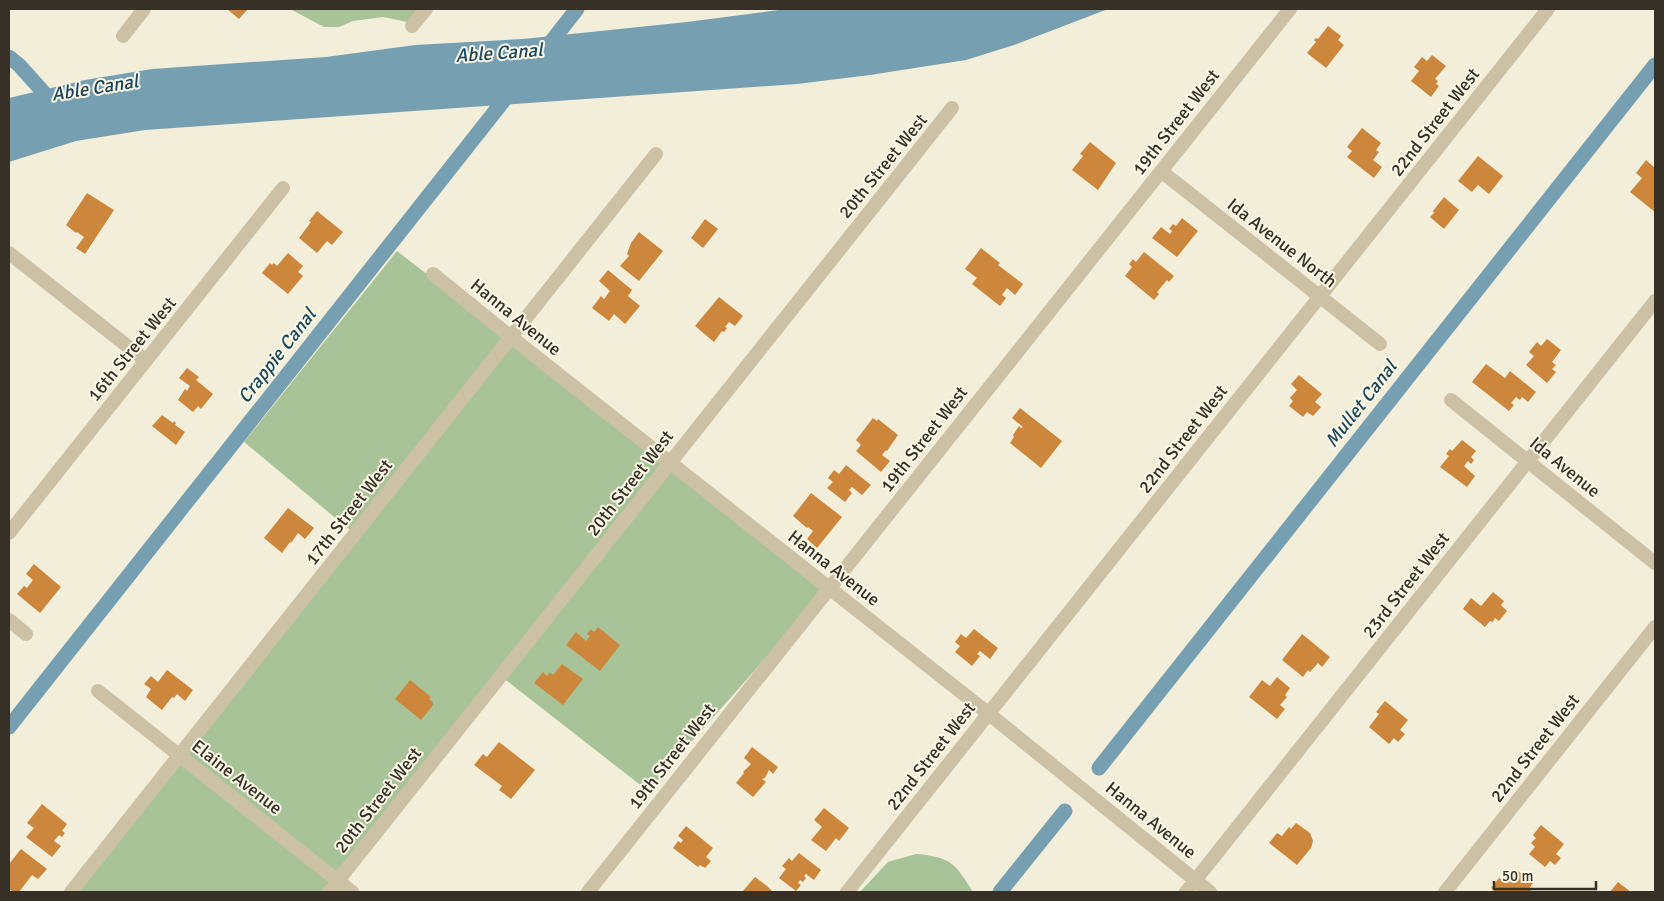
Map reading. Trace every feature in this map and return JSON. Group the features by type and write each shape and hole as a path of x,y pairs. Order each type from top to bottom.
{"street":[{"path":"123,36 144,9"},
{"path":"412,26 426,9"},
{"name":"19th Street West","path":"588,892 1290,9"},
{"name":"22nd Street West","path":"847,892 1548,9"},
{"name":"20th Street West","path":"329,892 952,108"},
{"name":"17th Street West","path":"71,892 656,154"},
{"name":"Ida Avenue North","path":"1161,171 1380,344"},
{"name":"16th Street West","path":"9,533 14,515 211,280 283,188"},
{"path":"9,253 145,360"},
{"name":"Hanna Avenue","path":"433,274 989,714 1210,892"},
{"name":"23rd Street West","path":"1186,892 1655,301"},
{"name":"Ida Avenue","path":"1451,400 1655,563"},
{"path":"9,620 26,634"},
{"name":"22nd Street West","path":"1445,892 1655,628"},
{"name":"Elaine Avenue","path":"98,691 352,892"}],"green space":[{"path":"290,9 422,9 417,24 383,17 353,21 339,27 324,27"},
{"path":"397,251 592,402 825,591 648,791 502,677 323,892 64,892 356,535 244,442"},
{"path":"916,854 937,857 951,863 973,892 860,892 888,862"}],"water":[{"name":"Able Canal","path":"786,9 1108,9 1014,45 966,60 870,75 797,84 145,130 76,141 9,162 9,98 85,80 152,69 326,57 415,45 523,39 687,22"}],"building":[{"path":"227,9 248,9 239,19"},
{"path":"1328,26 1341,36 1338,40 1344,45 1326,68 1307,53 1316,42 1314,40 1318,39"},
{"path":"1432,55 1446,66 1435,79 1438,81 1436,84 1439,86 1431,97 1411,81 1419,71 1414,67 1422,57 1427,61"},
{"path":"1362,128 1381,143 1376,150 1379,152 1373,160 1382,167 1374,178 1347,157 1352,151 1347,147"},
{"path":"1090,142 1116,163 1098,190 1072,170 1083,156 1080,154"},
{"path":"1478,156 1503,176 1489,194 1478,185 1472,192 1458,181"},
{"path":"1646,160 1655,168 1655,212 1630,192 1642,178 1636,173"},
{"path":"87,193 114,210 85,254 76,248 84,237 66,225"},
{"path":"1444,197 1459,210 1444,229 1430,217"},
{"path":"317,211 343,232 332,245 327,241 317,253 299,238"},
{"path":"1182,218 1198,231 1177,257 1152,238 1161,227 1170,234 1172,231 1169,229 1173,224 1176,226"},
{"path":"705,219 718,229 703,248 691,238"},
{"path":"639,232 663,251 639,281 620,266 629,256 627,254 631,243"},
{"path":"981,248 1000,263 998,265 1023,284 1015,295 1007,288 1002,295 1006,298 1000,306 972,284 977,278 965,269"},
{"path":"1144,252 1174,276 1169,282 1167,280 1157,292 1159,294 1154,300 1125,276 1132,267 1129,264 1133,259 1136,262"},
{"path":"288,253 303,266 298,272 303,276 288,294 262,273 270,263 272,265 274,263 277,266"},
{"path":"608,270 632,290 628,296 640,306 625,324 614,314 609,321 592,308 601,296 604,299 610,291 599,281"},
{"path":"719,297 743,316 735,326 729,322 724,332 722,331 714,342 695,326"},
{"path":"1547,339 1561,350 1552,362 1556,365 1552,369 1556,372 1547,383 1526,365 1534,356 1529,352 1537,342 1541,346"},
{"path":"1486,364 1505,378 1510,371 1536,392 1528,402 1522,397 1520,400 1516,397 1511,403 1514,405 1509,411 1472,382"},
{"path":"187,368 199,377 196,380 213,394 201,409 198,406 193,412 178,400 185,389 187,391 190,386 179,378"},
{"path":"1299,375 1322,394 1315,402 1321,407 1313,416 1307,412 1303,417 1289,406 1293,401 1290,398 1297,390 1291,384"},
{"path":"1020,408 1062,441 1041,468 1010,443 1019,426 1023,427 1012,418"},
{"path":"162,415 173,423 174,421 175,425 185,432 176,445 152,426"},
{"path":"873,418 877,421 878,419 898,435 882,455 890,461 881,472 856,451 861,445 856,440"},
{"path":"1462,440 1476,451 1471,457 1474,460 1471,464 1468,461 1464,466 1475,476 1467,487 1440,467 1449,456 1446,454 1450,449 1452,451"},
{"path":"846,465 871,485 862,495 852,487 849,490 852,493 845,502 827,488 833,482 828,478 834,470 839,474"},
{"path":"811,493 842,517 817,548 807,539 813,531 793,516"},
{"path":"288,508 314,528 305,539 298,533 282,553 264,538"},
{"path":"34,564 61,587 40,613 17,594 24,586 27,588 33,580 26,574"},
{"path":"1493,592 1504,601 1501,605 1507,611 1499,621 1495,618 1493,622 1490,621 1485,627 1463,609 1471,598 1481,606"},
{"path":"598,627 620,645 600,671 566,645 576,632 586,641 590,636 587,634 591,629 594,632"},
{"path":"974,629 998,648 990,659 980,651 977,654 980,656 972,666 955,652 960,646 955,642 961,634 966,638"},
{"path":"1302,634 1330,657 1322,667 1318,663 1310,672 1308,670 1303,677 1282,660"},
{"path":"562,664 583,679 563,705 534,683 543,672 547,676 550,672 553,675"},
{"path":"167,670 193,690 185,701 177,694 174,698 172,697 162,710 146,697 151,689 144,684 151,676 158,682"},
{"path":"1277,677 1290,688 1285,695 1287,697 1280,705 1285,709 1277,719 1249,697 1262,680 1270,686"},
{"path":"410,680 431,697 429,699 433,702 433,705 421,720 395,699"},
{"path":"1385,701 1408,720 1400,730 1405,734 1398,742 1394,738 1389,744 1369,727 1379,714 1376,712"},
{"path":"499,742 535,770 511,799 499,790 502,786 474,765 483,754 487,757"},
{"path":"752,747 778,767 773,774 769,770 765,778 762,779 766,782 753,797 736,783 751,764 744,758"},
{"path":"42,804 67,824 62,831 65,833 62,837 59,835 54,841 61,846 52,857 26,837 34,828 27,823"},
{"path":"824,808 849,828 839,841 836,838 826,851 811,840 822,827 814,820"},
{"path":"1296,823 1310,833 1313,841 1311,848 1297,865 1269,843 1277,833 1282,836 1289,827 1291,829"},
{"path":"1541,825 1564,844 1556,854 1561,858 1555,865 1550,861 1545,867 1529,854 1535,847 1531,843 1536,838 1533,835"},
{"path":"686,826 713,848 706,857 711,861 705,868 700,865 698,867 673,848 678,841 681,843 683,840 678,836"},
{"path":"21,849 47,869 38,879 32,875 19,892 13,892 9,889 9,864"},
{"path":"799,853 821,870 814,880 806,874 803,882 800,880 798,883 801,885 796,891 779,878 786,869 782,866 789,858 792,861"},
{"path":"1517,870 1533,883 1529,889 1533,892 1496,892 1491,888 1499,878 1502,880 1507,874 1511,877"},
{"path":"755,877 767,886 773,892 742,892"},
{"path":"1618,882 1631,892 1610,892"}],"waterway":[{"name":"Crappie Canal","path":"544,51 577,9"},
{"name":"Able Canal","path":"9,57 19,65 54,104"},
{"name":"Mullet Canal","path":"1099,768 1655,65"},
{"name":"Crappie Canal","path":"9,727 512,90"},
{"name":"Mullet Canal","path":"1000,892 1065,811"}]}
